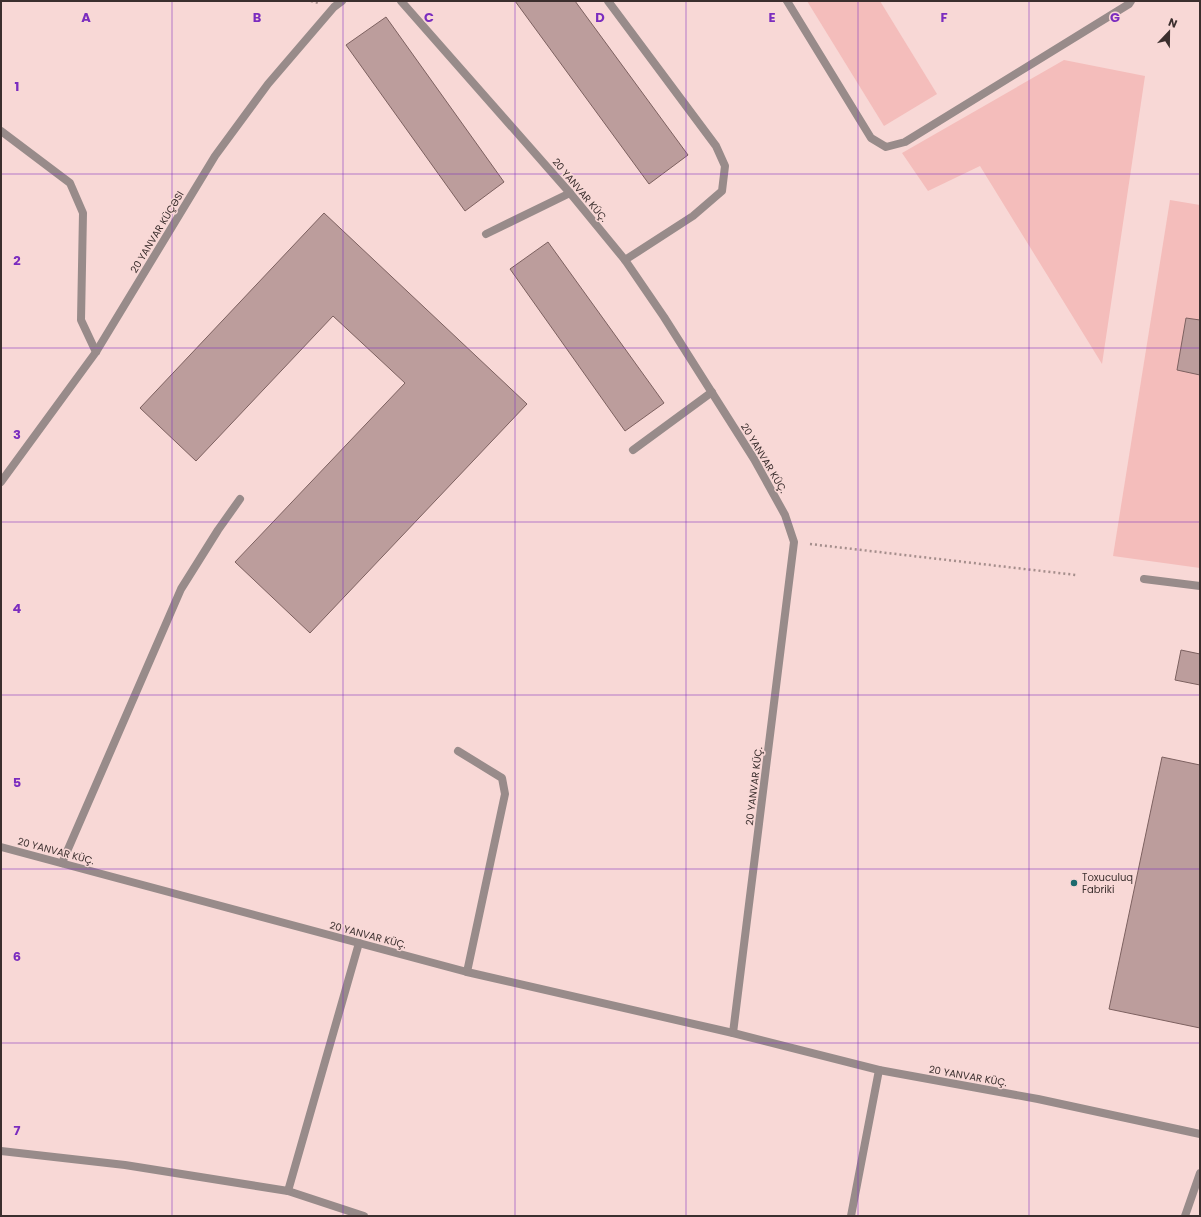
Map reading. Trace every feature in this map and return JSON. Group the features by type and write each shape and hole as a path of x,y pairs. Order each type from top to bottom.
{"street":[{"name":"20 YANVAR KÜÇƏSI","path":"1,482 96,352 216,156 268,84 334,7 342,1"},
{"name":"20 YANVAR KÜÇ.","path":"401,1 570,193 625,260 712,392 754,459 785,514 794,542 733,1033"},
{"path":"608,1 716,146 726,166 722,191 693,216 625,260"},
{"path":"787,1 871,138 886,147 905,142 1080,35 1129,4 1131,1"},
{"path":"1,131 70,183 82,213 81,320 96,352"},
{"path":"486,234 570,193"},
{"path":"633,450 712,392"},
{"path":"62,863 181,589 218,530 240,499"},
{"path":"1144,579 1200,586"},
{"path":"458,751 502,778 505,794 467,972"},
{"name":"20 YANVAR KÜÇ.","path":"1,847 467,972 733,1033 879,1070 1038,1100 1200,1134"},
{"path":"288,1191 359,943"},
{"path":"851,1216 879,1070"},
{"path":"1,1151 125,1165 288,1191 364,1216"},
{"path":"1185,1216 1200,1173"}],"path":[{"path":"794,542 1076,574"}],"shaded area":[{"path":"807,1 880,1 937,94 884,126"},
{"path":"1064,60 1145,76 1102,364 980,166 928,191 902,153"},
{"path":"1170,200 1200,205 1200,568 1113,556"}],"building":[{"path":"515,1 575,1 688,155 649,184"},
{"path":"386,17 504,182 465,211 346,45"},
{"path":"324,213 527,404 310,633 235,562 405,383 333,316 196,461 140,408"},
{"path":"548,242 664,403 625,431 510,269"},
{"path":"1186,318 1200,320 1200,375 1177,370"},
{"path":"1181,650 1200,654 1200,685 1175,680"},
{"path":"1162,757 1200,765 1200,1028 1109,1009"}],"place":[{"name":"Toxuculuq Fabriki","path":"1074,883"}]}
